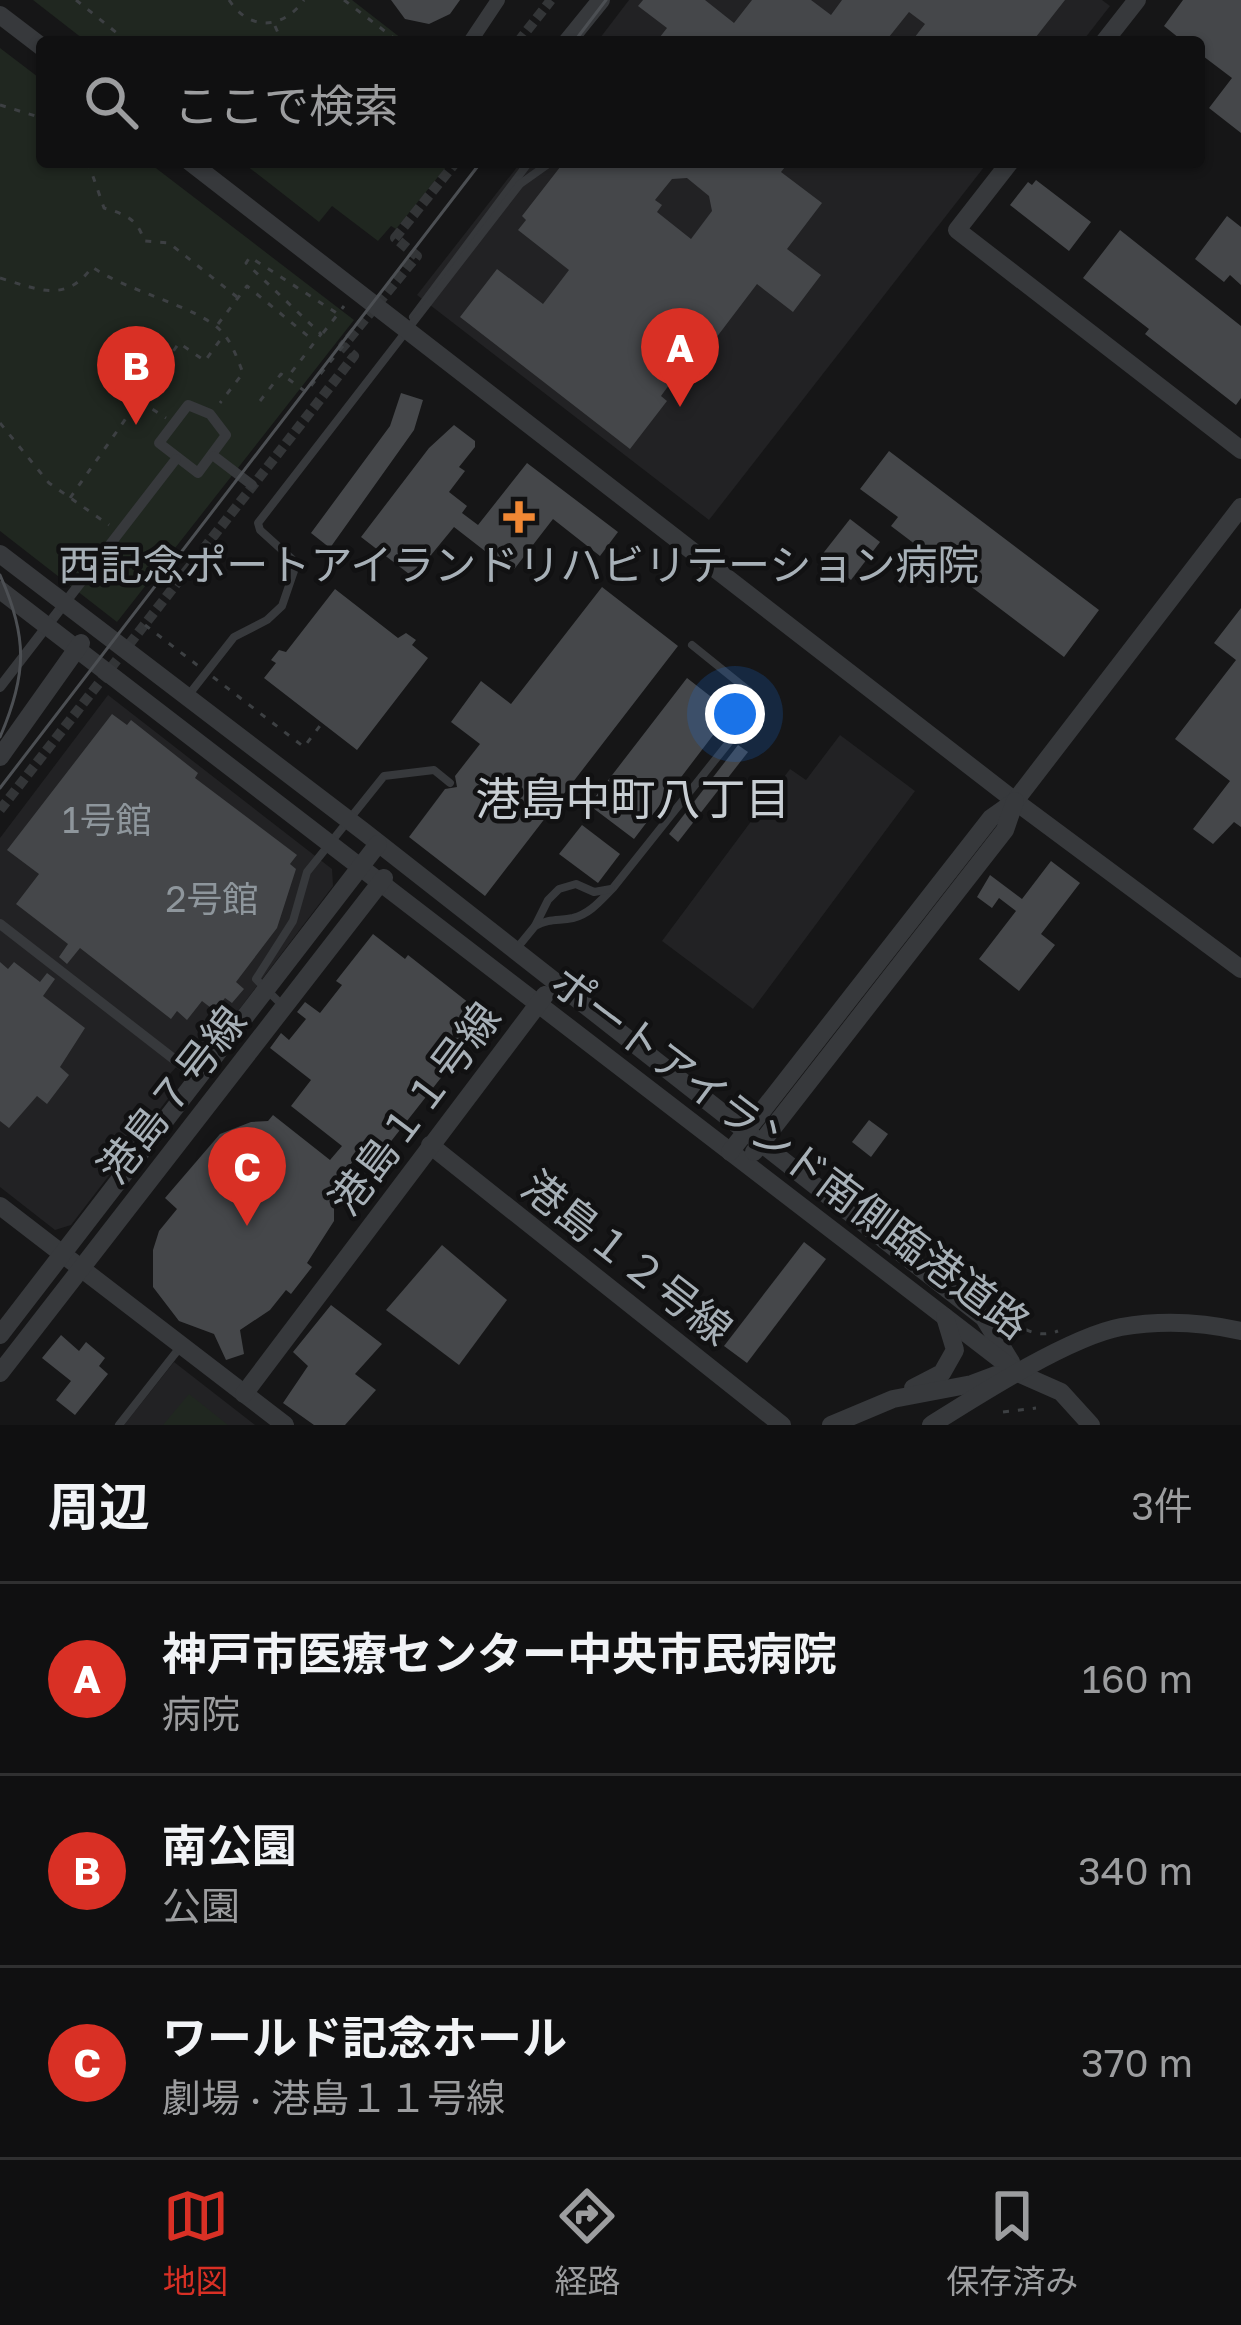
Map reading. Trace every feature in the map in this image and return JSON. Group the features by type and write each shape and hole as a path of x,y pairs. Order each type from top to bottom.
{"street":[{"path":"474,36 498,0"},
{"path":"572,36 601,0"},
{"path":"1110,36 1138,0"},
{"path":"0,15 36,42"},
{"path":"198,168 1015,801 1241,969"},
{"path":"1005,168 957,230 1241,450"},
{"path":"210,415 220,403"},
{"path":"188,405 210,415 226,435 198,473 159,443 188,405"},
{"path":"214,456 252,485"},
{"path":"4,682 176,459"},
{"path":"738,1157 991,818 1015,801 1241,507"},
{"name":"ポートアイランド南側臨港道路","path":"0,554 984,1318 1018,1373"},
{"name":"ポートアイランド南側臨港道路","path":"0,590 1018,1373"},
{"path":"0,757 94,626"},
{"name":"港島７号線","path":"0,1335 378,844"},
{"name":"港島７号線","path":"0,1373 398,860"},
{"path":"0,924 196,1077"},
{"name":"港島１１号線","path":"244,1394 555,982"},
{"name":"港島１２号線","path":"430,1145 782,1425"},
{"path":"0,1206 285,1425"},
{"path":"832,1425 942,1373 955,1350 945,1316"},
{"path":"931,1425 1018,1373 1118,1328 1199,1322 1241,1331"},
{"path":"893,1399 972,1384 1006,1371 1061,1392 1091,1425"}],"lane":[{"path":"407,329 524,168"},
{"path":"187,697 234,637 267,620 282,606 294,572 292,559 260,530 259,523 520,184 543,168"},
{"path":"535,926 591,910 750,716 755,704 749,692 692,645"},
{"path":"284,1007 256,979 293,921 307,872 384,776 434,770 449,783"},
{"path":"514,951 559,889 576,884 594,892 613,888"},
{"path":"119,1425 181,1345"}],"path":[{"path":"76,0 121,36"},
{"path":"229,0 236,10 274,24 304,0"},
{"path":"344,0 391,36"},
{"path":"274,24 279,36"},
{"path":"0,105 36,116"},
{"path":"90,168 104,208 140,226 144,242 169,243 237,297"},
{"path":"322,334 246,263 250,257 338,314"},
{"path":"0,278 44,291 69,290 92,267 126,288 217,326 243,373 220,403"},
{"path":"217,326 247,286 315,342"},
{"path":"287,378 344,306"},
{"path":"70,498 179,343 205,362 224,335"},
{"path":"260,401 281,374 306,392 344,346"},
{"path":"140,400 172,423"},
{"path":"0,423 27,460 120,533"},
{"path":"145,625 304,747 322,723"},
{"path":"999,1312 1026,1331 1058,1331"},
{"path":"1003,1412 1036,1408"}],"shaded area":[{"path":"33,0 352,0 398,36 79,36"},
{"path":"629,0 1102,0 1110,6 1087,36 602,36"},
{"path":"0,48 36,75 36,168 156,168 354,320 117,622 0,531"},
{"path":"250,168 445,168 396,229 391,226 378,241 332,206 319,222"},
{"path":"516,168 983,168 709,520 417,295"},
{"path":"108,695 332,869 333,886 209,1049 190,1052 169,1075 170,1096 71,1225 55,1230 0,1187 0,838"},
{"path":"840,735 915,791 753,1009 662,941 790,769 806,780"},
{"path":"174,1362 255,1425 124,1425"},
{"path":"189,1394 228,1425 163,1425"}],"building":[{"path":"391,0 460,0 450,14 429,24 405,19"},
{"path":"643,0 705,0 734,23 752,0 811,0 831,15 842,0 1065,0 1037,36 916,36 925,24 909,12 890,36 661,36 667,28 638,6"},
{"path":"1183,0 1241,0 1241,133 1209,108 1232,78 1205,58 1205,36 1176,36 1164,26"},
{"path":"559,168 784,168 781,172 822,203 787,249 821,275 793,312 757,284 694,367 688,362 677,374 661,396 667,401 630,449 460,317 497,269 543,304 569,270 518,230 526,220 522,216","holes":["687,178 709,196 712,211 691,239 657,212 662,205 655,200 672,179"]},
{"path":"1036,180 1091,222 1069,251 1010,205 1028,182 1032,185"},
{"path":"1227,216 1241,227 1241,285 1230,275 1224,282 1195,259"},
{"path":"1120,230 1241,326 1241,398 1236,405 1083,278"},
{"path":"401,393 423,400 414,430 330,548 311,533 390,426"},
{"path":"454,425 475,441 459,467 465,471 449,492 467,506 462,513 478,525 527,463 618,532 600,556 553,519 512,572 454,527 413,577 361,537 429,448"},
{"path":"889,451 1099,610 1064,657 891,526 898,517 860,489"},
{"path":"850,519 880,542 851,580 821,556"},
{"path":"602,587 678,646 485,896 409,837 445,789 457,787 455,776 480,744 451,722 481,681 511,704"},
{"path":"335,589 398,638 406,633 416,640 412,645 428,658 357,750 264,678 276,663 271,660 279,650 286,652"},
{"path":"1241,608 1241,827 1234,822 1213,844 1193,829 1230,781 1175,739 1236,660 1214,643"},
{"path":"687,678 737,717 723,735 717,730 634,839 589,805"},
{"path":"112,714 127,725 131,720 198,773 195,778 297,855 290,864 296,869 277,928 236,982 244,989 232,1003 225,998 215,1011 202,1001 187,1020 177,1011 171,1019 80,948 67,964 59,957 68,944 16,904 39,874 7,850"},
{"path":"738,745 748,752 678,842 669,834"},
{"path":"582,825 620,854 598,883 559,854"},
{"path":"1051,861 1080,883 1041,934 1055,945 1019,991 979,959 1016,911 999,898 992,908 977,897 990,875 1022,899"},
{"path":"373,934 405,959 408,955 488,1018 370,1168 356,1157 334,1187 334,1221 307,1263 312,1267 291,1294 286,1290 270,1310 240,1330 244,1354 226,1360 214,1334 179,1321 153,1287 153,1250 159,1231 177,1209 165,1198 220,1134 268,1121 273,1115 330,1160 342,1146 291,1106 311,1080 270,1048 281,1033 289,1040 306,1019 297,1012 305,1002 320,1013 342,985 336,981"},
{"path":"0,962 8,969 14,962 40,982 47,973 55,979 43,996 85,1028 60,1067 69,1075 47,1104 37,1096 9,1128 0,1121"},
{"path":"869,1120 888,1134 871,1157 852,1142"},
{"path":"804,1242 826,1259 747,1363 724,1346"},
{"path":"442,1245 507,1300 459,1365 386,1310"},
{"path":"331,1305 382,1344 355,1374 376,1390 345,1425 314,1425 283,1403 308,1366 293,1352"},
{"path":"61,1335 79,1351 86,1342 105,1358 99,1366 108,1374 75,1415 56,1400 71,1381 42,1358"}],"tunnel":[{"path":"523,36 551,0"},
{"path":"0,810 354,356 343,346 417,256 395,238 451,168"}],"tram line":[{"path":"579,36 606,0"},
{"path":"0,788 476,168"},
{"path":"0,575 16,618 21,656 15,694 0,737"}],"place":[{"name":"神戸市医療センター中央市民病院","path":"680,407"},
{"name":"南公園","path":"136,425"},
{"name":"西記念ポートアイランドリハビリテーション病院","path":"519,517"},
{"name":"ワールド記念ホール","path":"247,1226"}],"district":[{"name":"港島中町八丁目","path":"633,798"}]}
